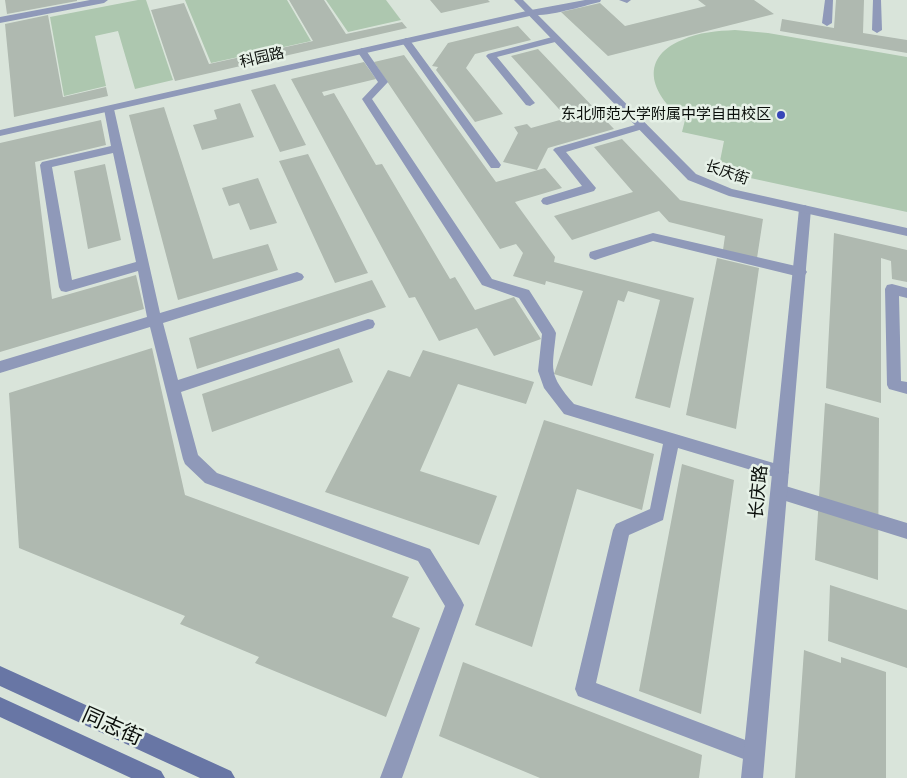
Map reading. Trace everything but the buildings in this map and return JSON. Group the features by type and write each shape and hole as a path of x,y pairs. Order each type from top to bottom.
{"main road":[{"name":"同志街","path":"0,676 224,778"},
{"name":"同志街","path":"0,707 154,778"}],"street":[{"path":"0,20 104,0"},
{"name":"长庆街","path":"518,0 692,177 729,192 907,232"},
{"path":"531,13 542,5 565,0"},
{"path":"531,13 549,11 597,0"},
{"path":"827,23 829,0"},
{"path":"877,0 877,30"},
{"name":"科园路","path":"0,134 531,13"},
{"path":"530,102 491,56 556,39"},
{"path":"406,41 496,165"},
{"path":"362,51 383,82 367,99 487,282 524,294 549,332 545,371 551,388 568,409 781,472"},
{"path":"109,109 155,320 191,459 211,478 424,555 455,605 391,778"},
{"path":"547,201 590,188 559,150 642,126"},
{"path":"118,148 46,166 66,287 144,266"},
{"name":"长庆路","path":"752,778 806,209"},
{"path":"595,255 653,237 800,272"},
{"path":"0,367 297,277"},
{"path":"907,292 892,289 894,384 907,388"},
{"path":"174,388 368,324"},
{"path":"672,440 657,514 622,530 584,689 754,753"},
{"path":"779,492 907,531"}],"green space":[{"path":"146,0 173,80 135,89 118,31 95,36 106,86 64,96 50,17"},
{"path":"185,0 287,0 311,41 211,63"},
{"path":"326,0 386,0 401,20 348,32"},
{"name":"东北师范大学附属中学自由校区","path":"735,30 768,33 907,57 907,212 718,171 724,141 682,132 685,120 665,101 658,90 654,79 654,68 659,57 668,48 688,37 715,31"}],"place":[{"name":"东北师范大学附属中学自由校区","path":"781,115"}]}
